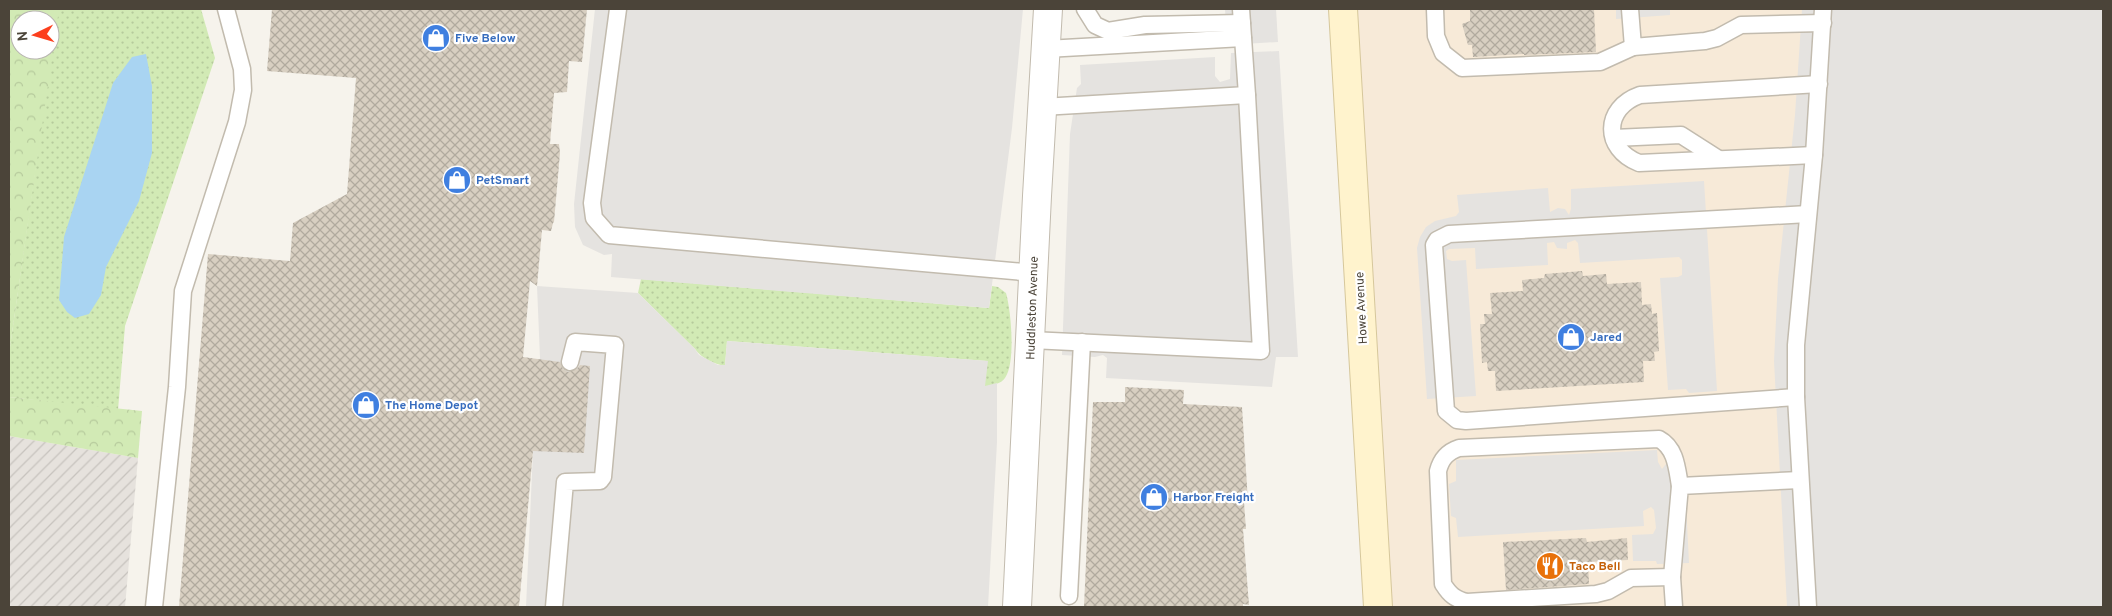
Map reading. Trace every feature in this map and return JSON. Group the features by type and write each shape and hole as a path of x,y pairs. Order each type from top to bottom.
{"street":[{"name":"Huddleston Avenue","path":"1018,607 1048,9"},
{"name":"Howe Avenue","path":"1343,9 1378,607"}],"lane":[{"path":"154,607 177,388 183,291 237,122 243,90 242,69 226,9"},
{"path":"618,9 592,203 594,218 609,235 1034,273"},
{"path":"1085,9 1095,25 1108,31 1145,25 1242,23"},
{"path":"1435,9 1436,36 1443,53 1462,68 1600,62 1633,47 1705,41 1717,38 1741,25 1823,16 1814,155 1797,319 1796,397 1808,607"},
{"path":"1630,9 1633,47"},
{"path":"1046,50 1242,23"},
{"path":"1031,340 1261,351 1242,23"},
{"path":"1814,155 1639,162 1631,159 1623,152 1614,138 1611,125 1614,116 1624,102 1640,95 1819,84"},
{"path":"1042,107 1247,95"},
{"path":"1614,138 1681,135 1717,158"},
{"path":"1796,397 1466,421 1457,420 1446,411 1434,245 1437,240 1449,234 1808,214"},
{"path":"554,607 565,482 594,482 600,481 603,477 616,345 575,342 570,362"},
{"path":"1069,596 1082,342"},
{"path":"1672,576 1631,578 1608,591 1596,594 1467,602 1457,600 1449,594 1443,584 1438,471 1441,460 1451,451 1458,448 1660,439 1668,444 1673,455 1680,486 1672,576 1674,607"},
{"path":"1680,486 1800,480"}],"shaded area":[{"path":"595,9 1023,9 1012,128 989,308 611,277 612,254 604,255 583,245 575,227 574,204"},
{"path":"1225,9 1276,9 1278,42 1227,45"},
{"path":"1343,9 2103,9 2103,607 1378,607"},
{"path":"1616,9 1670,9 1670,15 1616,19"},
{"path":"1802,9 2103,9 2103,607 1787,607 1774,361 1778,279 1795,115"},
{"path":"1279,51 1298,357 1276,357 1272,387 1106,378 1107,358 1103,355 1095,357 1062,355 1070,134 1077,88 1081,84 1080,65 1215,57 1215,76 1220,82 1230,79 1231,53"},
{"path":"1704,181 1717,391 1689,393 1686,389 1668,390 1660,278 1682,275 1682,260 1679,257 1580,263 1578,243 1575,240 1567,243 1567,249 1557,248 1554,242 1547,243 1548,265 1476,269 1475,248 1449,249 1446,251 1447,259 1452,261 1466,260 1476,396 1427,399 1417,248 1420,237 1426,227 1435,221 1456,216 1459,212 1457,195 1548,188 1550,212 1558,208 1565,209 1569,215 1571,209 1571,189"},
{"path":"537,286 638,293 699,355 718,365 725,365 727,341 988,361 985,386 997,383 997,442 988,607 526,607 533,451 540,358"},
{"path":"9,436 138,458 125,607 9,607"},
{"path":"1657,450 1658,462 1662,469 1666,464 1684,464 1689,563 1657,564 1656,561 1633,561 1632,535 1653,534 1656,528 1654,510 1651,507 1643,511 1644,526 1458,537 1456,518 1451,516 1449,484 1456,481 1456,460"}],"green space":[{"path":"9,9 59,9 10,10 10,60 52,60 9,354"},
{"path":"201,9 215,58 125,326 118,410 9,397 9,354 51,60 60,60 60,10 58,10"},
{"path":"641,279 989,308 992,286 998,287 1006,293 1009,311 1011,349 1008,371 1001,382 984,387 987,361 727,341 725,366 721,365 701,355 638,293"},
{"path":"9,397 142,411 138,458 9,436"}],"water":[{"path":"146,54 152,86 152,153 139,201 106,267 101,295 89,314 75,318 67,312 59,300 64,237 113,83 132,57"}],"building":[{"name":"The Home Depot","path":"272,9 587,9 582,62 569,61 567,92 554,93 550,144 559,144 560,153 554,222 551,231 542,230 537,286 530,281 523,357 560,362 563,369 568,372 577,369 580,365 590,366 584,453 533,451 519,607 179,607 208,254 290,261 293,223 347,194 356,78 267,71"},
{"path":"1470,9 1594,9 1596,52 1473,57 1472,45 1468,45 1462,24 1470,21"},
{"path":"1582,271 1583,276 1606,274 1607,284 1641,282 1642,305 1651,304 1652,314 1657,313 1659,351 1654,352 1655,361 1643,361 1644,382 1496,391 1495,371 1488,371 1487,362 1482,363 1480,324 1485,324 1484,314 1492,314 1490,293 1523,291 1522,280 1544,278 1545,274"},
{"path":"1125,387 1184,390 1183,404 1242,407 1248,502 1244,502 1246,529 1243,529 1249,605 1243,604 1243,607 1084,607 1093,402 1125,402"},
{"path":"1586,538 1587,542 1627,538 1628,560 1588,562 1589,584 1506,590 1503,542"}],"place":[{"name":"Five Below","path":"436,38"},
{"name":"PetSmart","path":"457,180"},
{"name":"Jared","path":"1571,337"},
{"name":"The Home Depot","path":"366,405"},
{"name":"Harbor Freight","path":"1154,497"},
{"name":"Taco Bell","path":"1550,566"}]}
